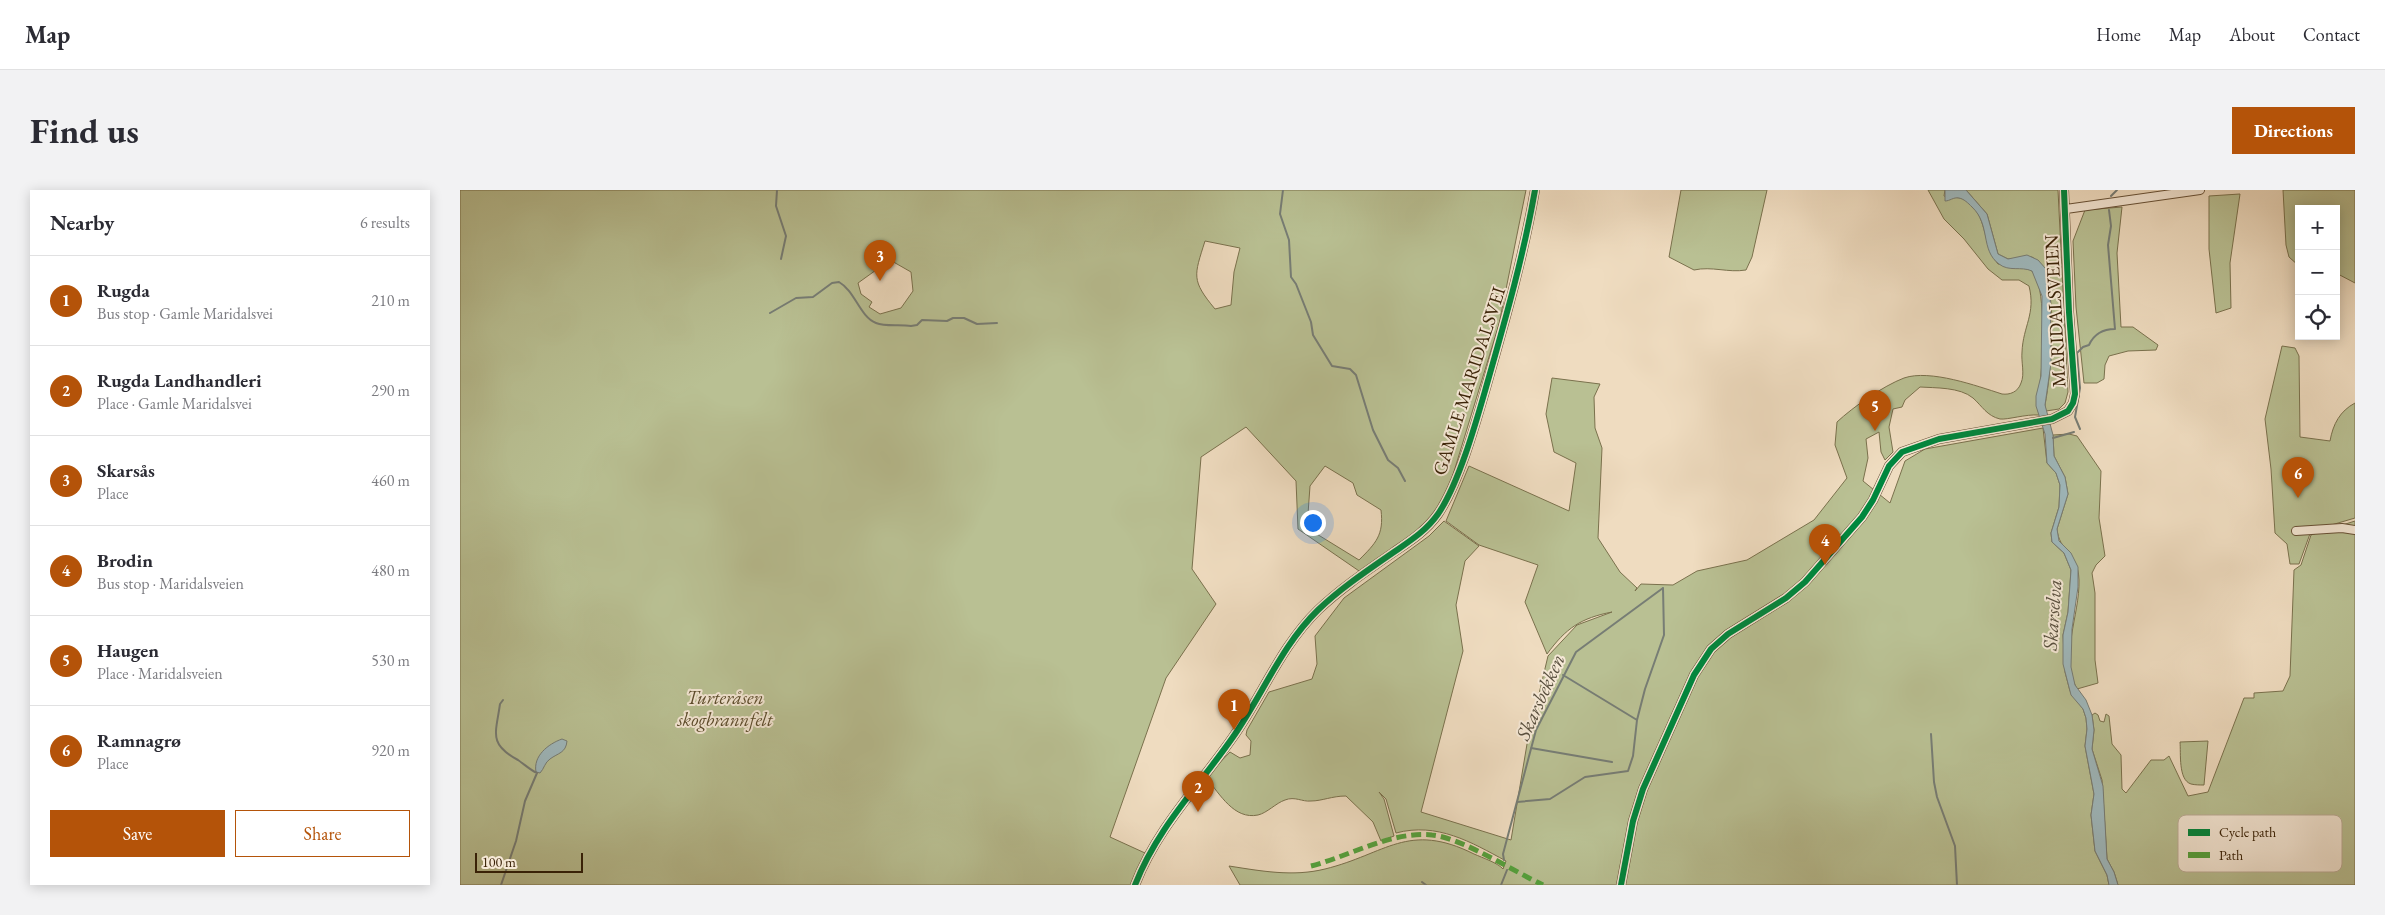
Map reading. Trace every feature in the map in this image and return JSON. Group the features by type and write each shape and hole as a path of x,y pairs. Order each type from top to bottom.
{"street":[{"name":"GAMLE MARIDALSVEI","path":"1135,885 1147,859 1183,801 1233,738 1272,672 1304,625 1337,594 1421,533 1442,506 1477,419 1510,306 1535,190"},
{"name":"MARIDALSVEIEN","path":"1620,885 1633,822 1643,789 1694,675 1711,649 1728,634 1786,598 1805,582 1862,518 1889,466 1902,452 1939,438 2052,420 2068,411 2073,403 2075,394 2069,312 2064,190"},
{"path":"2066,209 2200,190"},
{"path":"2296,531 2342,528 2355,530"}],"green space":[{"name":"Turteråsen skogbrannfelt","path":"460,190 1526,190 1499,324 1441,514 1362,573 1298,529 1296,481 1246,427 1201,457 1192,569 1216,604 1166,678 1110,837 1145,853 1132,885 460,885","holes":["1205,241 1240,248 1234,272 1231,305 1215,309 1198,284 1197,270","890,260 911,272 913,291 901,308 880,314 869,307 872,302 861,294 858,283","1325,466 1353,483 1357,495 1381,510 1382,519 1378,538 1359,560 1307,528 1310,486"]},
{"path":"1681,190 1767,190 1752,257 1746,270 1694,270 1669,257"},
{"path":"1928,190 1945,190 1944,196 1961,198 1971,205 1981,220 1989,247 1998,264 2030,270 2036,278 2042,304 2043,336 2038,399 2039,415 2000,419 1992,416 1968,394 1947,389 1920,387 1905,400 1902,407 1893,409 1889,427 1893,452 1885,460 1881,452 1879,432 1866,439 1868,458 1863,481 1890,503 1905,461 1925,449 2043,428 2047,463 2056,473 2060,485 2059,507 2051,533 2052,542 2064,553 2071,570 2068,612 2063,635 2065,672 2070,691 2083,709 2086,718 2085,746 2094,794 2091,815 2095,851 2107,875 2109,885 1240,885 1229,866 1253,870 1301,873 1346,863 1382,849 1414,840 1431,840 1451,845 1490,861 1503,869 1506,861 1480,847 1453,836 1426,830 1396,833 1386,799 1379,792 1384,799 1394,836 1381,841 1373,822 1346,796 1311,801 1289,799 1282,801 1261,814 1249,816 1235,810 1228,804 1207,779 1208,775 1230,752 1240,758 1250,755 1251,741 1246,735 1247,730 1269,692 1312,679 1317,664 1315,636 1344,598 1429,536 1444,521 1479,546 1465,561 1456,605 1463,651 1421,812 1511,840 1527,744 1548,656 1577,625 1612,612 1591,617 1575,625 1561,637 1547,654 1525,602 1538,565 1479,545 1446,521 1469,466 1569,511 1576,463 1554,452 1546,414 1552,378 1600,384 1594,397 1595,428 1602,448 1598,538 1620,572 1637,588 1635,591 1641,584 1673,585 1697,571 1747,560 1814,520 1847,478 1835,445 1837,422 1851,410 1887,386 1904,378 1927,376 1953,380 2002,394 2008,394 2018,389 2022,379 2023,343 2031,304 2029,286 2019,280 2002,280 1988,269 1964,239 1944,219"},
{"path":"1966,190 2058,190 2068,392 2065,403 2059,409 2046,411 2045,405 2050,371 2052,325 2048,283 2041,267 2032,257 2008,259 1998,254 1987,214"},
{"path":"2283,190 2355,190 2355,283 2340,275 2340,205 2295,205 2295,262 2289,257 2286,245"},
{"path":"2240,194 2230,263 2231,308 2216,313 2209,249 2209,196"},
{"path":"2122,207 2117,253 2121,327 2133,327 2158,345 2156,350 2128,351 2109,356 2105,365 2104,379 2097,383 2084,383 2076,307 2073,241 2085,210"},
{"path":"2282,346 2295,348 2299,356 2300,437 2330,441 2338,419 2345,410 2355,403 2355,518 2311,531 2299,564 2290,564 2287,544 2275,533 2271,469 2265,419"},
{"path":"2069,434 2077,436 2101,471 2099,518 2105,556 2096,565 2092,573 2095,593 2095,660 2098,683 2077,689 2072,676 2070,649 2079,580 2075,563 2058,537 2057,529 2068,494 2065,477 2054,456 2053,435"},
{"path":"2355,521 2355,885 2118,885 2107,859 2102,780 2092,749 2094,730 2092,715 2095,713 2100,721 2104,722 2106,714 2109,716 2112,744 2121,755 2122,789 2126,793 2151,760 2164,760 2169,756 2188,796 2208,792 2244,698 2254,698 2254,693 2283,691 2290,676 2294,570 2301,565 2311,535"},
{"path":"2208,741 2204,785 2191,784 2182,772 2180,742"}],"water":[{"path":"1945,190 1966,190 1987,214 1998,254 2008,259 2027,255 2038,260 2046,269 2050,282 2051,363 2045,405 2053,435 2054,456 2065,477 2068,494 2057,529 2059,541 2071,553 2078,567 2078,587 2072,629 2071,667 2075,685 2086,700 2092,715 2094,730 2092,749 2103,786 2107,859 2118,885 2109,885 2107,875 2095,851 2091,815 2094,794 2085,746 2086,718 2083,709 2071,695 2063,664 2063,635 2068,612 2071,570 2064,553 2052,542 2051,533 2059,507 2060,485 2056,473 2047,463 2045,434 2036,406 2036,396 2041,376 2042,296 2032,271 2007,268 1993,258 1989,252 1982,222 1978,214 1964,200 1955,198 1945,201"},
{"path":"562,739 567,741 565,748 548,760 540,773 536,772 539,756 547,747"}],"waterway":[{"path":"777,190 776,206 786,236 781,259"},
{"path":"1283,190 1280,214 1289,240 1291,277 1296,284 1311,322 1313,335 1332,366 1350,369 1356,375 1373,430 1388,460 1398,468 1405,481"},
{"path":"2111,196 2117,190"},
{"path":"2080,429 2075,417 2080,388 2077,353 2083,347 2089,345 2099,333 2115,329 2108,245 2111,226 2109,210"},
{"path":"770,313 796,298 813,297 832,283 839,282 845,286 870,320 876,323 911,326 917,325 922,320 947,321 953,318 964,318 977,324 997,323"},
{"path":"2053,438 2074,432"},
{"path":"1517,802 1550,799 1585,777 1628,771 1633,756 1637,720 1645,689 1664,635 1663,588"},
{"name":"Skarsbekken","path":"1504,860 1503,854 1536,730 1576,652 1663,588"},
{"path":"1563,675 1637,720"},
{"path":"501,885 516,841 525,801 537,773 508,754 498,743 496,730 500,704 503,700"},
{"path":"1931,734 1934,782 1937,797 1955,846 1957,885"},
{"path":"1531,748 1612,762"},
{"name":"Skarsbekken","path":"1501,885 1507,870"},
{"path":"1422,882 1426,885"}],"marked path":[{"path":"1311,866 1386,840 1417,835 1432,835 1444,837 1472,848 1543,885"}],"cycle path":[{"path":"1135,885 1144,864 1167,826 1233,737 1282,655 1305,624 1345,587 1423,531 1438,514 1445,502 1465,455 1485,391 1519,266 1535,190"},
{"path":"1621,885 1633,821 1643,789 1694,675 1711,649 1728,634 1786,598 1805,582 1862,517 1873,500 1889,466 1902,452 1939,439 2052,419 2068,411 2073,403 2075,394 2069,312 2064,190"}],"place":[{"name":"Skarsås","path":"880,281"},
{"name":"Haugen","path":"1875,431"},
{"name":"Ramnagrø","path":"2298,498"},
{"name":"Brodin","path":"1825,565"},
{"name":"Rugda","path":"1234,730"},
{"name":"Rugda Landhandleri","path":"1198,812"}],"water label":[{"name":"Skarselva","path":"2052,615"}]}
